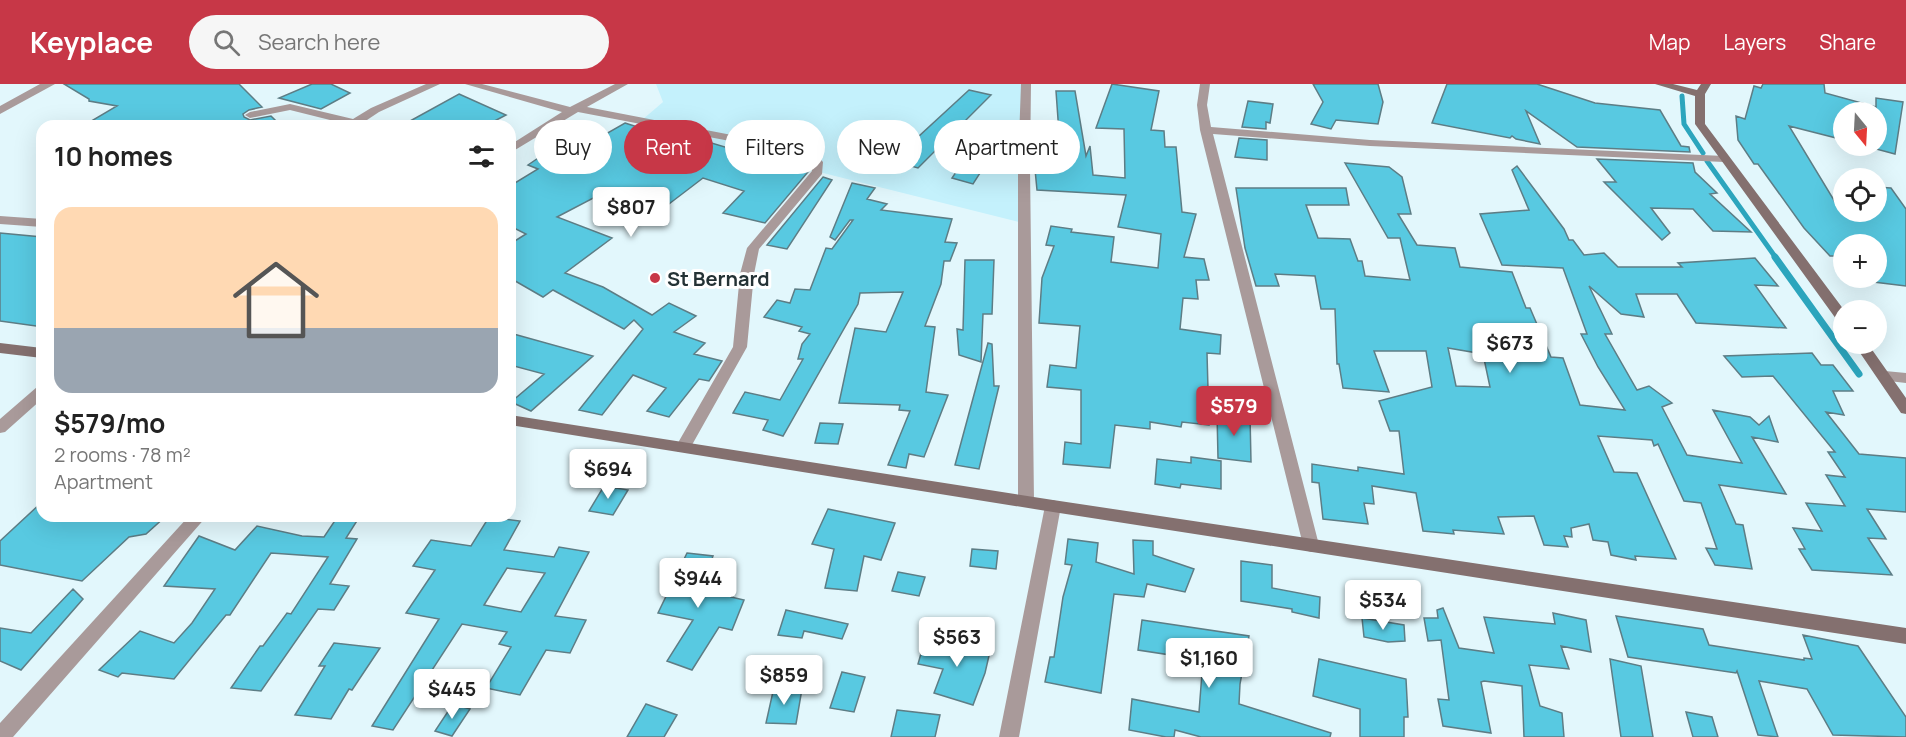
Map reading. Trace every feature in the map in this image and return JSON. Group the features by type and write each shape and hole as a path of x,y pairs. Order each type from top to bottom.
{"street":[{"path":"0,111 36,89 50,84"},
{"path":"360,120 375,110 435,84"},
{"path":"470,84 573,109 793,150 807,154 819,165 818,172 753,248 747,274 740,347 683,448"},
{"path":"516,146 573,109 623,84"},
{"path":"1026,84 1024,167 1026,501"},
{"path":"1205,84 1202,105 1206,130 1311,545"},
{"path":"1660,84 1703,89 1700,124 1833,305"},
{"path":"250,115 290,107 335,120"},
{"path":"1206,130 1370,143 1724,159"},
{"path":"0,220 36,223"},
{"path":"0,348 36,352"},
{"path":"1868,354 1906,410"},
{"path":"1885,376 1906,378"},
{"path":"0,428 36,396"},
{"path":"516,421 1053,506 1906,636"},
{"path":"1009,737 1053,506"},
{"path":"0,737 193,522"}],"shaded area":[{"path":"656,84 1027,84 1025,120 934,120 934,174 1022,174 1019,222 825,174 825,120 725,120 725,148 713,146 713,120 642,120 663,102"}],"building":[{"path":"64,84 239,84 262,107 243,114 250,120 93,120 117,106 89,101"},
{"path":"312,84 331,84 350,93 321,109 279,98"},
{"path":"1112,84 1159,91 1151,130 1164,131 1165,147 1176,147 1182,212 1196,214 1184,257 1204,259 1209,280 1196,280 1198,299 1183,298 1180,329 1221,335 1220,354 1207,353 1209,425 1182,422 1181,427 1150,422 1150,429 1115,425 1110,468 1063,464 1065,442 1081,444 1081,390 1047,387 1050,365 1076,368 1080,326 1039,323 1042,278 1054,246 1046,245 1051,226 1072,229 1071,232 1114,237 1111,262 1158,268 1161,234 1118,227 1126,195 1037,190 1035,174 1080,174 1080,121 1086,156 1090,146 1093,175 1125,178 1124,129 1096,128"},
{"path":"1313,84 1378,84 1383,102 1378,124 1336,120 1331,129 1311,124 1323,102"},
{"path":"1447,84 1537,84 1595,103 1660,110 1681,146 1689,147 1690,152 1577,147 1526,111 1540,144 1512,136 1510,138 1432,123"},
{"path":"1763,84 1824,84 1825,93 1858,102 1833,102 1833,137 1789,126 1833,199 1833,222 1887,222 1887,188 1891,188 1906,209 1906,286 1887,284 1887,234 1833,234 1833,256 1830,256 1804,228 1758,164 1754,164 1738,140 1736,116 1745,119 1754,86 1761,88"},
{"path":"969,90 991,95 966,120 936,120"},
{"path":"1056,91 1075,91 1080,120 1058,120"},
{"path":"459,94 506,115 496,120 412,120"},
{"path":"1876,98 1903,102 1895,154 1887,152 1887,102 1876,102"},
{"path":"1248,101 1273,104 1270,123 1266,122 1266,129 1242,127"},
{"path":"271,116 275,120 250,120"},
{"path":"934,122 934,152 922,164 922,133"},
{"path":"624,124 624,174 713,174 713,143 725,147 725,174 806,174 765,223 723,213 744,191 703,178 648,220 597,196 557,217 612,238 565,273 603,287 652,315 669,303 696,316 674,332 705,343 694,354 722,361 709,381 699,379 669,417 647,411 666,388 633,375 602,415 579,410 643,329 634,320 624,329 553,290 543,297 516,281 516,240 526,234 516,229 516,182 534,171 534,174 612,174 612,130"},
{"path":"1239,138 1267,140 1267,160 1235,157"},
{"path":"1597,159 1693,163 1695,172 1717,193 1710,194 1751,232 1713,231 1693,209 1651,208 1670,233 1662,240 1604,182 1616,182"},
{"path":"1345,163 1389,167 1402,177 1411,214 1398,214 1417,245 1455,248 1460,267 1512,272 1526,308 1530,308 1551,357 1563,358 1580,405 1625,410 1598,367 1581,334 1587,334 1563,268 1502,265 1480,214 1529,210 1512,170 1517,166 1564,229 1569,240 1573,240 1584,255 1604,253 1618,267 1682,267 1678,263 1755,258 1778,286 1755,285 1786,328 1696,323 1677,294 1636,294 1644,317 1621,314 1589,286 1612,334 1605,334 1637,390 1649,386 1672,403 1662,407 1687,455 1742,463 1713,410 1750,417 1759,425 1769,416 1778,442 1752,437 1786,494 1719,485 1736,524 1743,525 1752,569 1715,565 1706,548 1717,549 1701,503 1684,501 1658,444 1654,446 1652,440 1598,436 1614,472 1637,473 1676,559 1635,556 1636,560 1611,555 1608,542 1593,540 1589,524 1571,528 1572,537 1564,536 1568,547 1544,545 1534,516 1498,517 1504,534 1453,530 1454,534 1423,531 1416,493 1372,486 1374,504 1364,503 1368,524 1323,519 1319,483 1312,482 1312,464 1358,471 1358,467 1404,474 1399,431 1390,431 1379,401 1432,387 1426,351 1374,351 1389,392 1343,388 1339,364 1337,364 1335,309 1321,309 1315,276 1275,274 1279,286 1256,286 1245,248 1236,188 1346,188 1349,205 1306,205 1318,238 1350,239 1358,261 1362,261 1365,276 1410,280 1400,238 1388,238","holes":["1448,348 1483,354 1490,387 1456,386"]},
{"path":"955,174 979,174 973,184 952,178"},
{"path":"823,177 832,180 787,249 767,245"},
{"path":"852,183 875,188 867,199 887,204 881,210 952,219 945,242 957,243 950,261 944,261 941,284 925,326 935,327 926,392 948,395 924,457 909,454 906,468 888,465 910,411 899,410 900,405 839,403 855,328 886,332 903,292 860,293 858,304 783,436 763,430 768,420 733,413 745,392 780,400 803,359 798,359 802,344 810,334 799,331 802,327 764,317 777,300 790,303 795,289 810,290 826,248 832,249 853,220 850,220 835,240 830,237"},
{"path":"0,233 36,236 36,326 0,321"},
{"path":"965,260 994,260 992,314 983,314 981,362 959,355 957,329 963,330"},
{"path":"516,335 593,356 531,411 516,404 516,398 544,374 516,367"},
{"path":"988,343 992,344 994,386 999,386 979,469 955,465"},
{"path":"1812,353 1821,365 1833,365 1853,391 1833,391 1844,415 1826,412 1859,454 1906,458 1906,512 1867,509 1886,539 1868,538 1892,575 1812,570 1799,549 1805,549 1793,528 1822,531 1806,503 1845,506 1826,475 1845,477 1828,452 1835,452 1773,376 1742,377 1724,356"},
{"path":"1217,413 1250,416 1251,462 1218,458"},
{"path":"820,423 843,424 838,444 815,443"},
{"path":"1191,457 1221,461 1221,489 1181,484 1180,488 1155,484 1157,459 1191,463"},
{"path":"604,486 628,490 613,515 589,511"},
{"path":"36,508 36,522 159,522 146,534 129,537 82,581 0,565 0,541"},
{"path":"828,509 895,523 881,560 864,556 857,591 825,588 834,549 812,544"},
{"path":"516,520 520,521 504,550 554,557 559,547 589,552 555,616 586,620 570,653 546,650 520,695 486,688 511,647 499,644 507,632 462,624 393,730 372,726 439,619 406,613 435,570 413,566 431,540 471,546 486,522","holes":["507,568 545,573 521,612 484,605"]},
{"path":"334,522 356,522 346,538 357,539 330,584 349,586 334,610 318,609 261,691 231,688 260,646 263,646 287,613 291,614 328,557 271,553 230,615 226,615 174,679 122,673 118,677 99,670 140,631 174,643 192,623 215,589 164,586 199,536 235,550 257,526 302,536 324,537"},
{"path":"1068,539 1098,543 1096,562 1134,574 1133,540 1153,541 1153,555 1194,569 1185,592 1147,584 1144,597 1114,594 1101,693 1045,682 1050,657 1054,657 1063,597 1072,565 1065,564"},
{"path":"972,549 998,551 996,569 970,566"},
{"path":"687,553 713,556 703,584 733,590 731,597 744,600 732,630 719,627 692,670 667,661 693,620 658,613"},
{"path":"1241,561 1272,565 1272,588 1320,597 1319,618 1292,612 1292,609 1241,601"},
{"path":"898,572 925,577 919,596 892,591"},
{"path":"73,589 83,599 21,670 0,661 0,628 31,633"},
{"path":"1443,608 1459,648 1494,653 1484,617 1555,624 1553,613 1586,620 1591,652 1561,646 1569,669 1529,665 1540,706 1562,713 1564,737 1524,737 1522,686 1484,681 1481,682 1491,733 1443,726 1438,699 1449,700 1441,640 1428,641 1424,618 1438,618 1437,610"},
{"path":"786,610 848,624 842,639 804,631 802,638 778,635"},
{"path":"1616,616 1703,629 1709,645 1804,660 1804,658 1812,659 1803,635 1858,646 1906,717 1906,737 1833,735 1807,689 1759,681 1778,737 1758,735 1737,671 1736,673 1628,657"},
{"path":"1362,618 1404,625 1405,641 1388,642 1364,637"},
{"path":"1142,620 1249,636 1240,684 1239,704 1331,733 1330,737 1201,737 1175,730 1174,737 1166,737 1129,730 1132,699 1199,712 1203,660 1138,650"},
{"path":"950,639 991,647 985,673 973,705 934,693 943,669 918,664 925,640 949,645"},
{"path":"334,643 380,648 352,690 349,689 331,719 295,715 325,666 319,666"},
{"path":"1319,659 1406,679 1408,717 1404,717 1404,737 1360,737 1360,709 1313,696"},
{"path":"1610,659 1641,666 1653,737 1621,737"},
{"path":"842,672 865,677 854,712 830,708"},
{"path":"774,687 802,689 796,724 766,723"},
{"path":"453,704 470,709 452,736 435,731"},
{"path":"646,704 677,715 664,737 627,737"},
{"path":"897,710 940,715 935,737 891,737"},
{"path":"1686,712 1712,717 1718,737 1693,737"}],"waterway":[{"path":"1682,96 1684,124 1703,153"},
{"path":"1707,161 1776,258"},
{"path":"1775,257 1859,374"}],"place":[{"name":"St Bernard","path":"655,278"}]}
